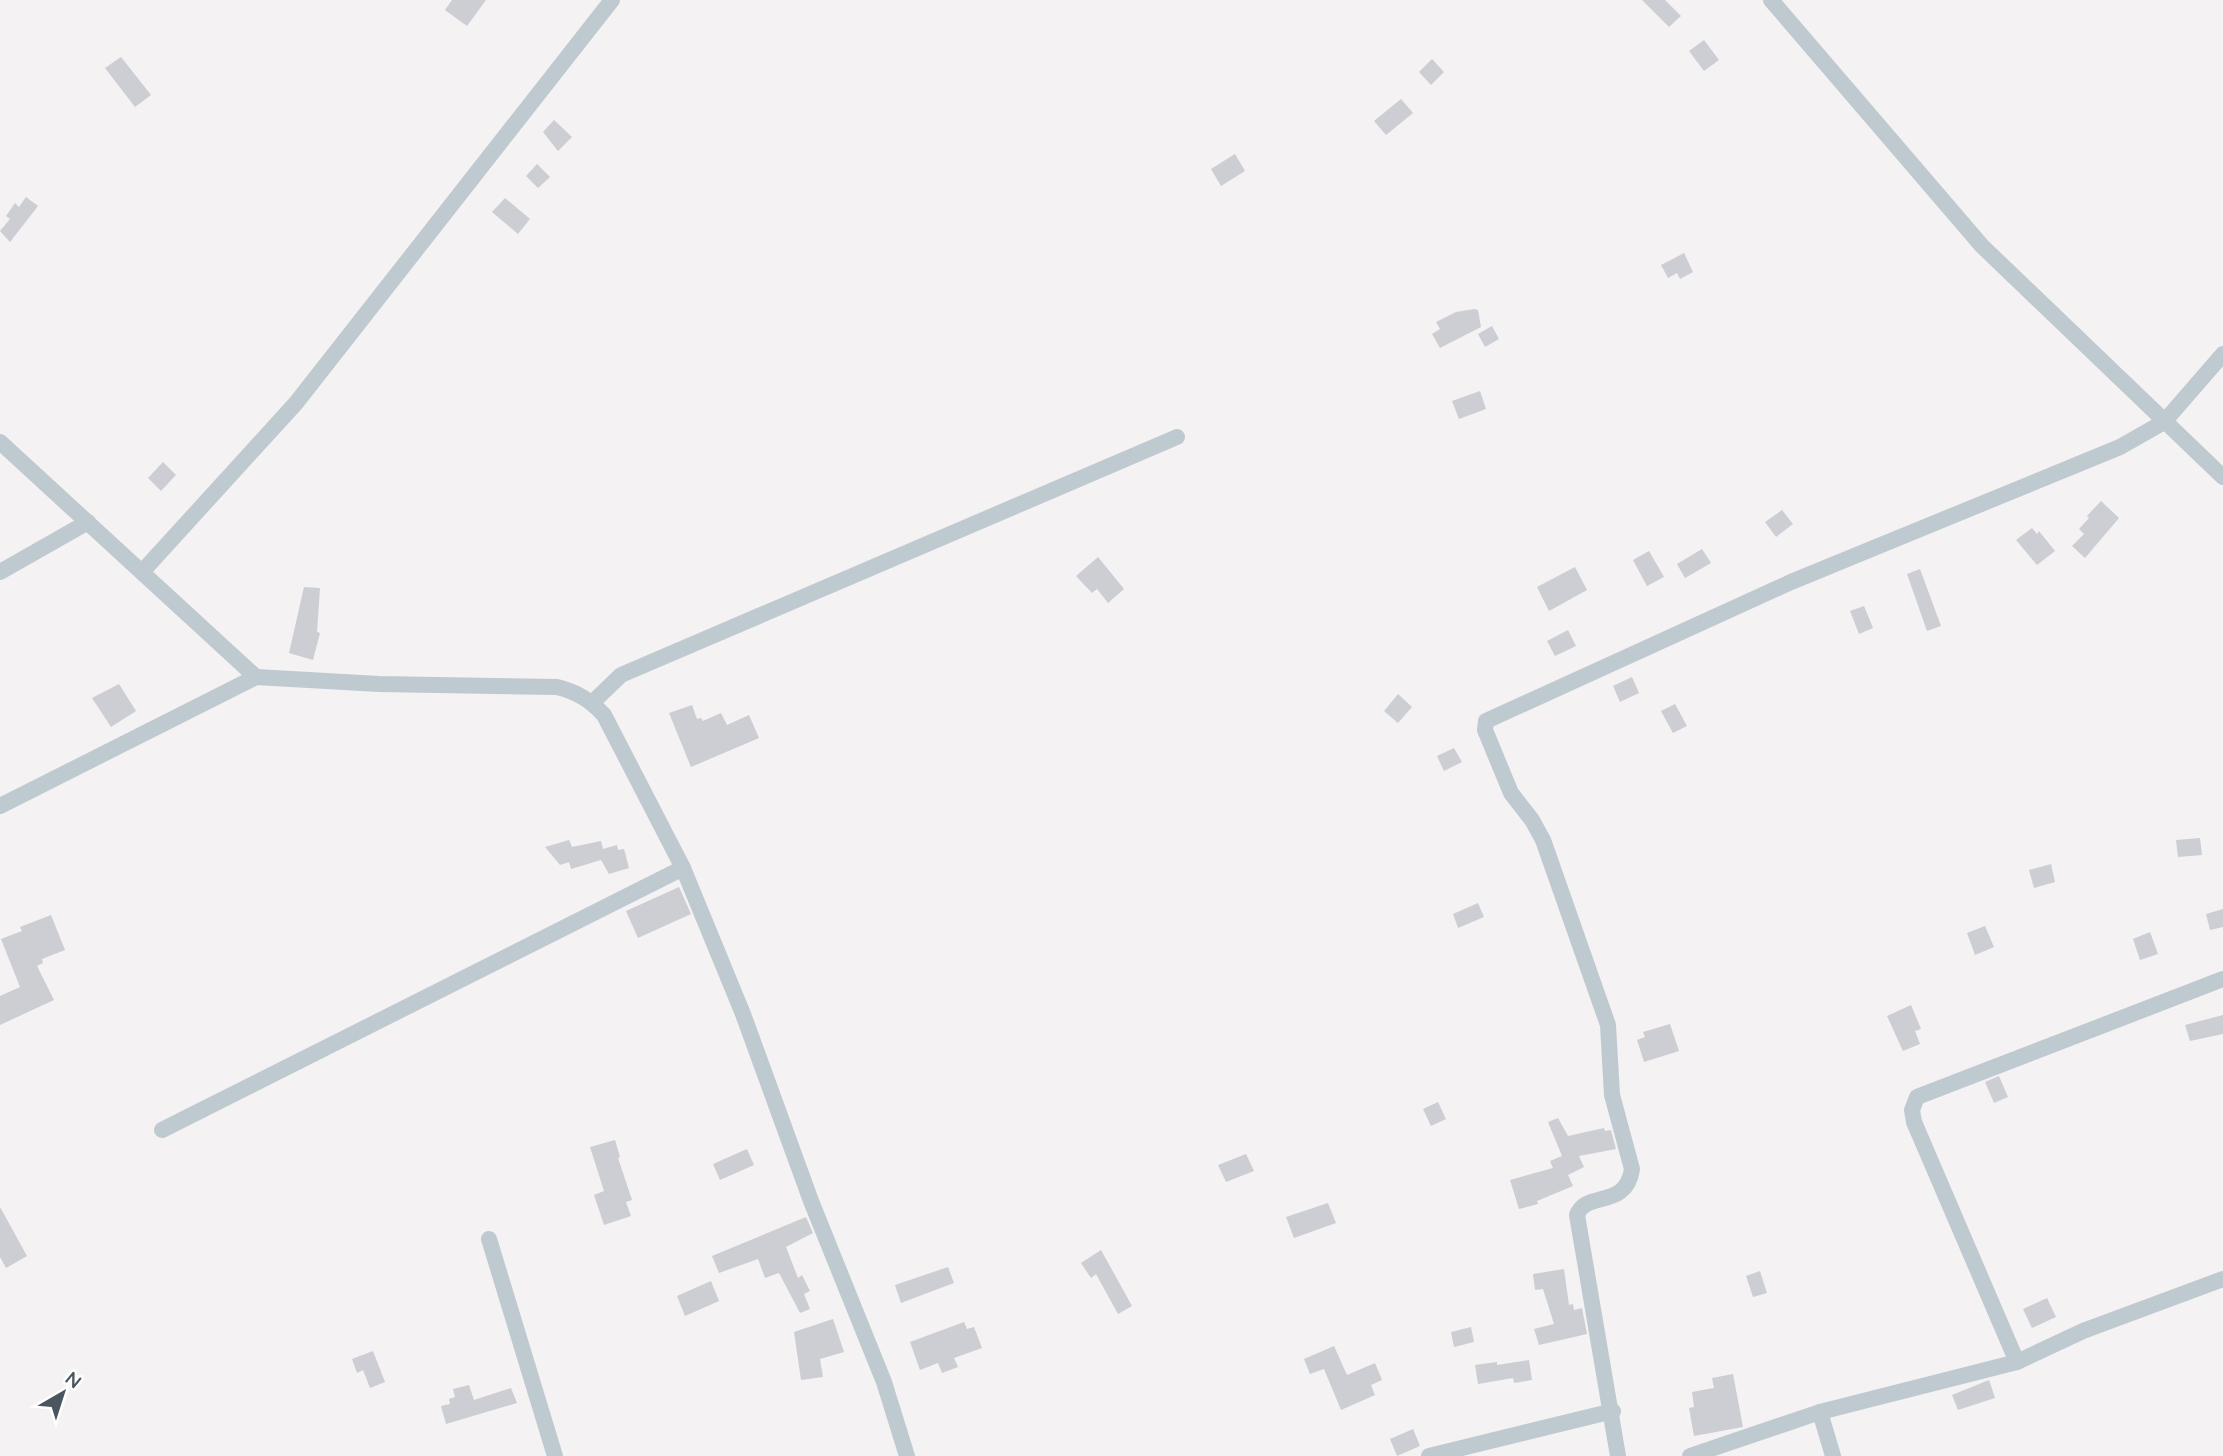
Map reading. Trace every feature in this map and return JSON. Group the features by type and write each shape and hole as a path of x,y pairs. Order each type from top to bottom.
{"street":[{"path":"142,572 296,403 612,0"},
{"path":"1772,0 1982,246 2223,477"},
{"path":"1618,1456 1613,1411 1577,1215 1584,1206 1620,1194 1630,1178 1632,1168 1612,1096 1608,1025 1543,840 1532,820 1511,793 1485,730 1486,721 1791,582 2120,447 2164,422 2223,354"},
{"path":"593,702 621,675 1178,437"},
{"path":"0,442 256,677"},
{"path":"0,572 88,522"},
{"path":"0,806 256,677 344,683 557,687 574,691 593,702 604,715 683,868 743,1014 811,1201 884,1382 906,1456"},
{"path":"162,1130 683,868"},
{"path":"2017,1362 1914,1122 1912,1110 1917,1097 2223,979"},
{"path":"489,1239 555,1456"},
{"path":"1690,1456 1819,1412 2017,1362 2083,1331 2223,1279"},
{"path":"1431,1456 1613,1411"},
{"path":"1819,1412 1833,1456"}],"building":[{"path":"452,0 486,0 467,26 445,10"},
{"path":"1642,0 1665,0 1681,16 1669,27"},
{"path":"1704,40 1719,60 1704,71 1689,51"},
{"path":"121,57 151,95 135,107 105,68"},
{"path":"1432,59 1444,72 1431,85 1419,72"},
{"path":"1401,99 1413,113 1386,135 1374,121"},
{"path":"554,120 572,137 558,151 543,132"},
{"path":"1235,154 1245,171 1221,186 1211,169"},
{"path":"537,164 550,177 538,188 526,176"},
{"path":"26,197 38,206 10,242 0,231 10,219 6,216 15,203 19,207"},
{"path":"505,198 530,219 518,234 492,212"},
{"path":"1684,253 1693,272 1680,279 1677,273 1668,278 1661,265"},
{"path":"1478,310 1481,327 1440,348 1432,334 1440,329 1436,322 1456,312"},
{"path":"1492,326 1499,339 1485,347 1478,334"},
{"path":"1480,391 1486,409 1459,419 1452,401"},
{"path":"163,462 176,475 161,491 148,478"},
{"path":"2101,501 2119,518 2085,558 2072,546 2084,534 2079,529 2089,518 2087,516"},
{"path":"1782,510 1793,524 1776,537 1765,522"},
{"path":"2032,528 2037,534 2039,531 2055,551 2037,565 2016,540"},
{"path":"1702,549 1711,563 1685,578 1677,564"},
{"path":"1649,551 1664,577 1647,586 1633,560"},
{"path":"1098,557 1124,589 1108,603 1097,589 1092,593 1076,576"},
{"path":"1575,567 1587,590 1549,611 1537,587"},
{"path":"1920,569 1941,626 1927,631 1907,574"},
{"path":"304,587 320,588 317,632 320,633 313,660 289,653"},
{"path":"1864,606 1873,628 1859,634 1850,611"},
{"path":"1568,630 1576,646 1555,656 1547,641"},
{"path":"1632,677 1639,693 1620,702 1613,686"},
{"path":"119,684 136,711 111,727 92,698"},
{"path":"1398,694 1412,707 1398,723 1384,711"},
{"path":"1675,704 1687,726 1673,733 1661,711"},
{"path":"692,705 697,719 701,718 703,721 721,713 727,725 749,715 759,738 691,767 669,713"},
{"path":"1454,748 1462,762 1444,771 1437,756"},
{"path":"2200,838 2202,855 2178,857 2176,840"},
{"path":"569,840 572,847 601,841 603,849 617,845 618,850 624,849 629,868 609,874 601,860 571,869 569,862 560,865 545,847"},
{"path":"2051,864 2055,882 2034,888 2029,870"},
{"path":"679,887 691,914 638,938 626,911"},
{"path":"1478,903 1484,917 1458,928 1453,914"},
{"path":"2223,909 2223,927 2210,930 2206,914"},
{"path":"51,915 65,950 42,959 43,963 37,966 54,1000 0,1025 0,996 20,987 1,939 22,931 20,927"},
{"path":"1985,926 1994,947 1975,955 1967,933"},
{"path":"2150,932 2158,954 2140,960 2133,939"},
{"path":"1911,1005 1921,1029 1915,1031 1920,1044 1903,1051 1887,1016"},
{"path":"2223,1015 2223,1034 2190,1041 2185,1025"},
{"path":"1670,1024 1679,1051 1644,1062 1637,1040 1645,1037 1643,1032"},
{"path":"1999,1076 2008,1097 1994,1103 1985,1082"},
{"path":"1438,1102 1446,1119 1431,1126 1423,1109"},
{"path":"1558,1118 1568,1136 1604,1128 1605,1131 1611,1130 1616,1149 1579,1156 1584,1167 1568,1175 1573,1186 1537,1201 1538,1204 1519,1209 1510,1180 1553,1168 1550,1161 1562,1156 1548,1122"},
{"path":"615,1140 632,1200 626,1202 631,1216 604,1225 594,1195 604,1191 590,1147"},
{"path":"747,1149 754,1165 720,1180 713,1164"},
{"path":"1246,1154 1254,1171 1226,1182 1218,1165"},
{"path":"1328,1203 1336,1223 1294,1238 1286,1217"},
{"path":"0,1207 27,1256 6,1268 0,1257"},
{"path":"806,1217 813,1233 786,1247 798,1278 802,1275 810,1291 804,1294 810,1309 800,1313 779,1273 765,1278 758,1259 719,1273 712,1256"},
{"path":"1101,1250 1132,1306 1118,1314 1096,1274 1091,1278 1081,1263"},
{"path":"948,1267 954,1283 901,1303 895,1285"},
{"path":"1564,1269 1569,1305 1573,1304 1574,1310 1582,1308 1587,1334 1539,1345 1534,1329 1554,1324 1543,1289 1535,1290 1533,1274"},
{"path":"1760,1271 1767,1293 1753,1297 1746,1276"},
{"path":"711,1281 719,1301 685,1316 677,1296"},
{"path":"2047,1298 2056,1317 2032,1328 2023,1309"},
{"path":"833,1319 844,1352 820,1359 823,1377 801,1380 794,1332"},
{"path":"964,1322 967,1329 974,1327 982,1348 954,1358 958,1367 942,1373 938,1363 920,1370 910,1342"},
{"path":"1471,1327 1474,1342 1454,1347 1451,1332"},
{"path":"1334,1346 1347,1375 1375,1363 1382,1380 1371,1385 1375,1395 1341,1410 1324,1369 1310,1374 1304,1359"},
{"path":"373,1351 385,1382 370,1388 363,1370 357,1373 352,1359"},
{"path":"1529,1360 1532,1380 1514,1383 1513,1378 1478,1384 1475,1365"},
{"path":"1733,1374 1743,1427 1694,1436 1689,1408 1694,1407 1692,1392 1714,1388 1712,1378"},
{"path":"1989,1380 1995,1398 1958,1410 1952,1395"},
{"path":"469,1385 474,1400 511,1388 517,1403 446,1424 441,1406 450,1404 449,1399 455,1397 453,1389"},
{"path":"1413,1429 1420,1446 1397,1456 1390,1439"}]}
